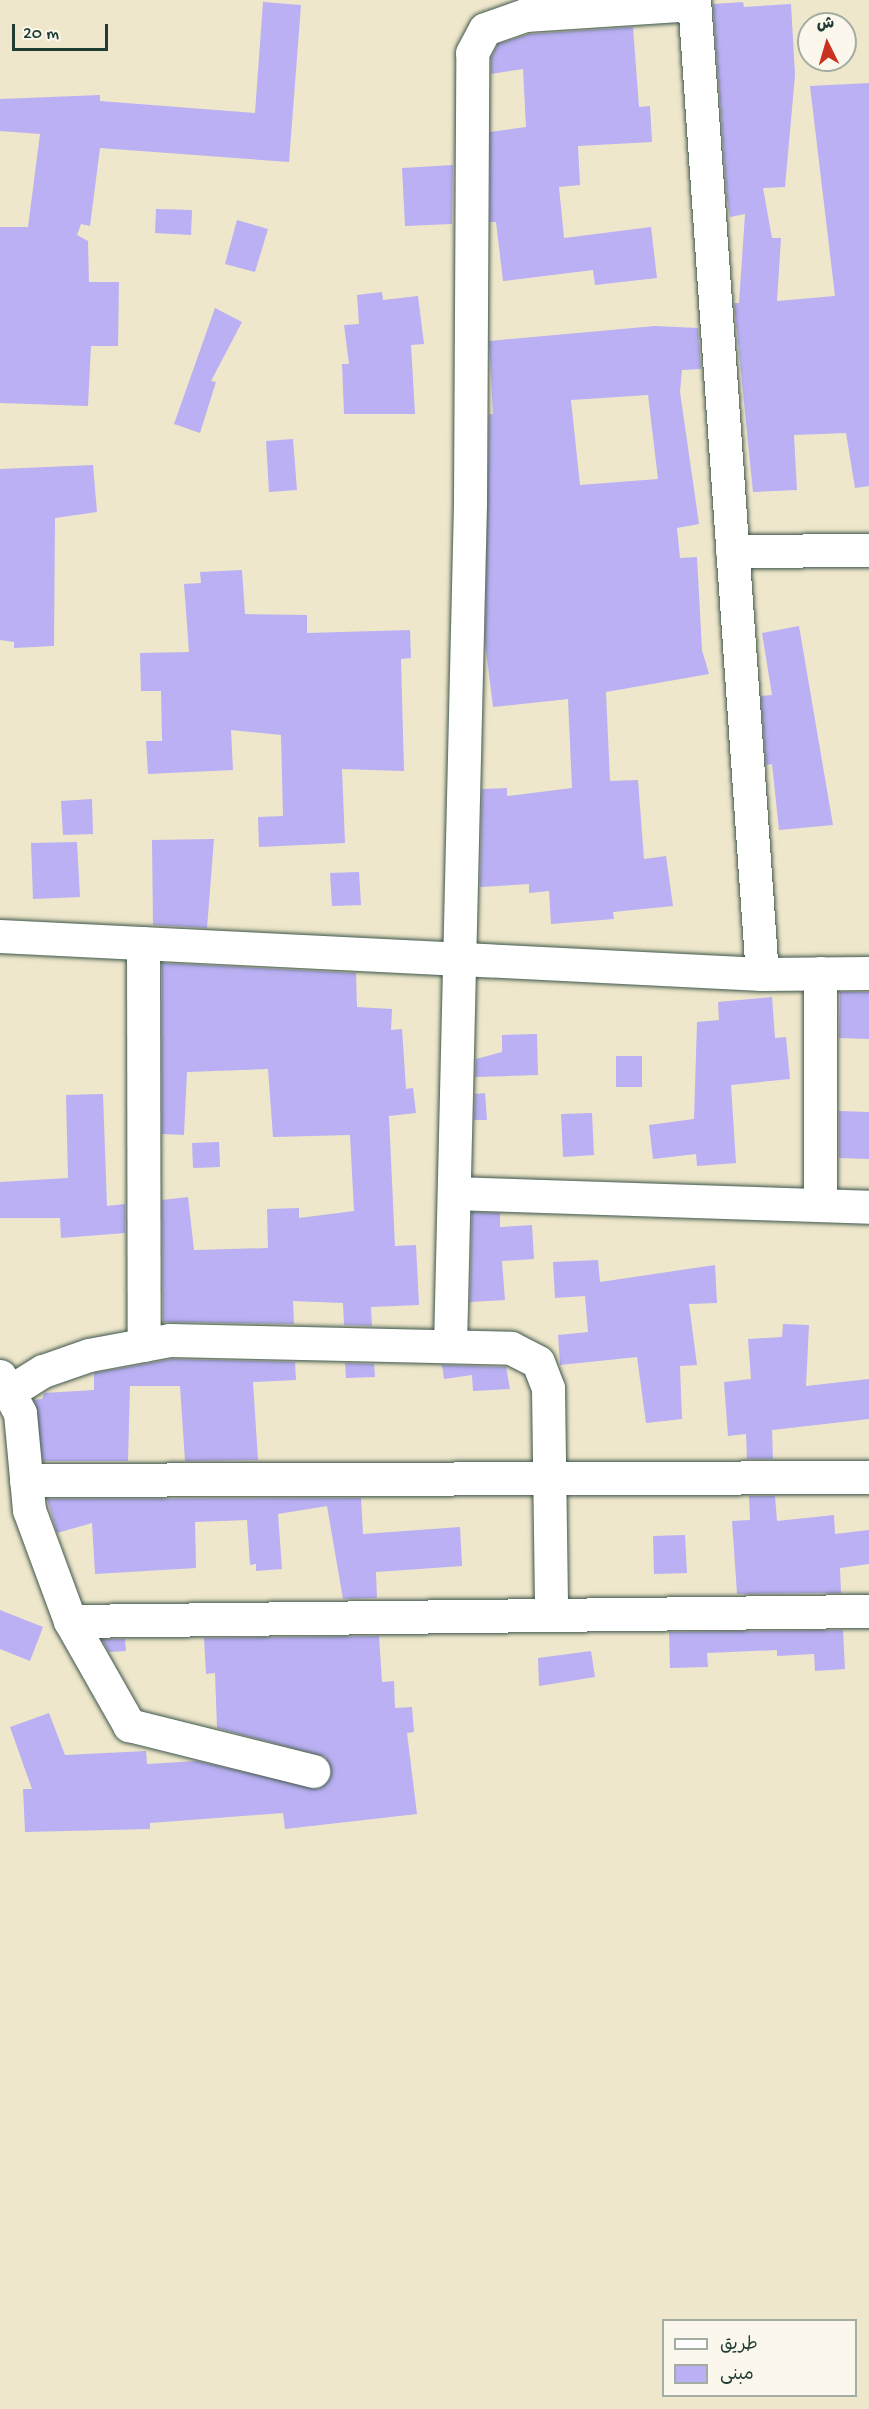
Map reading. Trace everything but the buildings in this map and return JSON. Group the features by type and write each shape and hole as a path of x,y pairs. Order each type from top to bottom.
{"street":[{"path":"450,1346 474,229 472,53 485,29 525,15 694,2 762,974"},
{"path":"732,550 869,550"},
{"path":"0,936 762,974 869,973"},
{"path":"142,943 144,1345"},
{"path":"819,1205 820,973"},
{"path":"454,1193 869,1207"},
{"path":"313,1771 129,1725 70,1621 29,1510 20,1413 4,1384 89,1355 170,1340 511,1348 538,1362 548,1388 551,1614"},
{"path":"26,1480 549,1475 869,1477"},
{"path":"70,1621 869,1611"}]}
